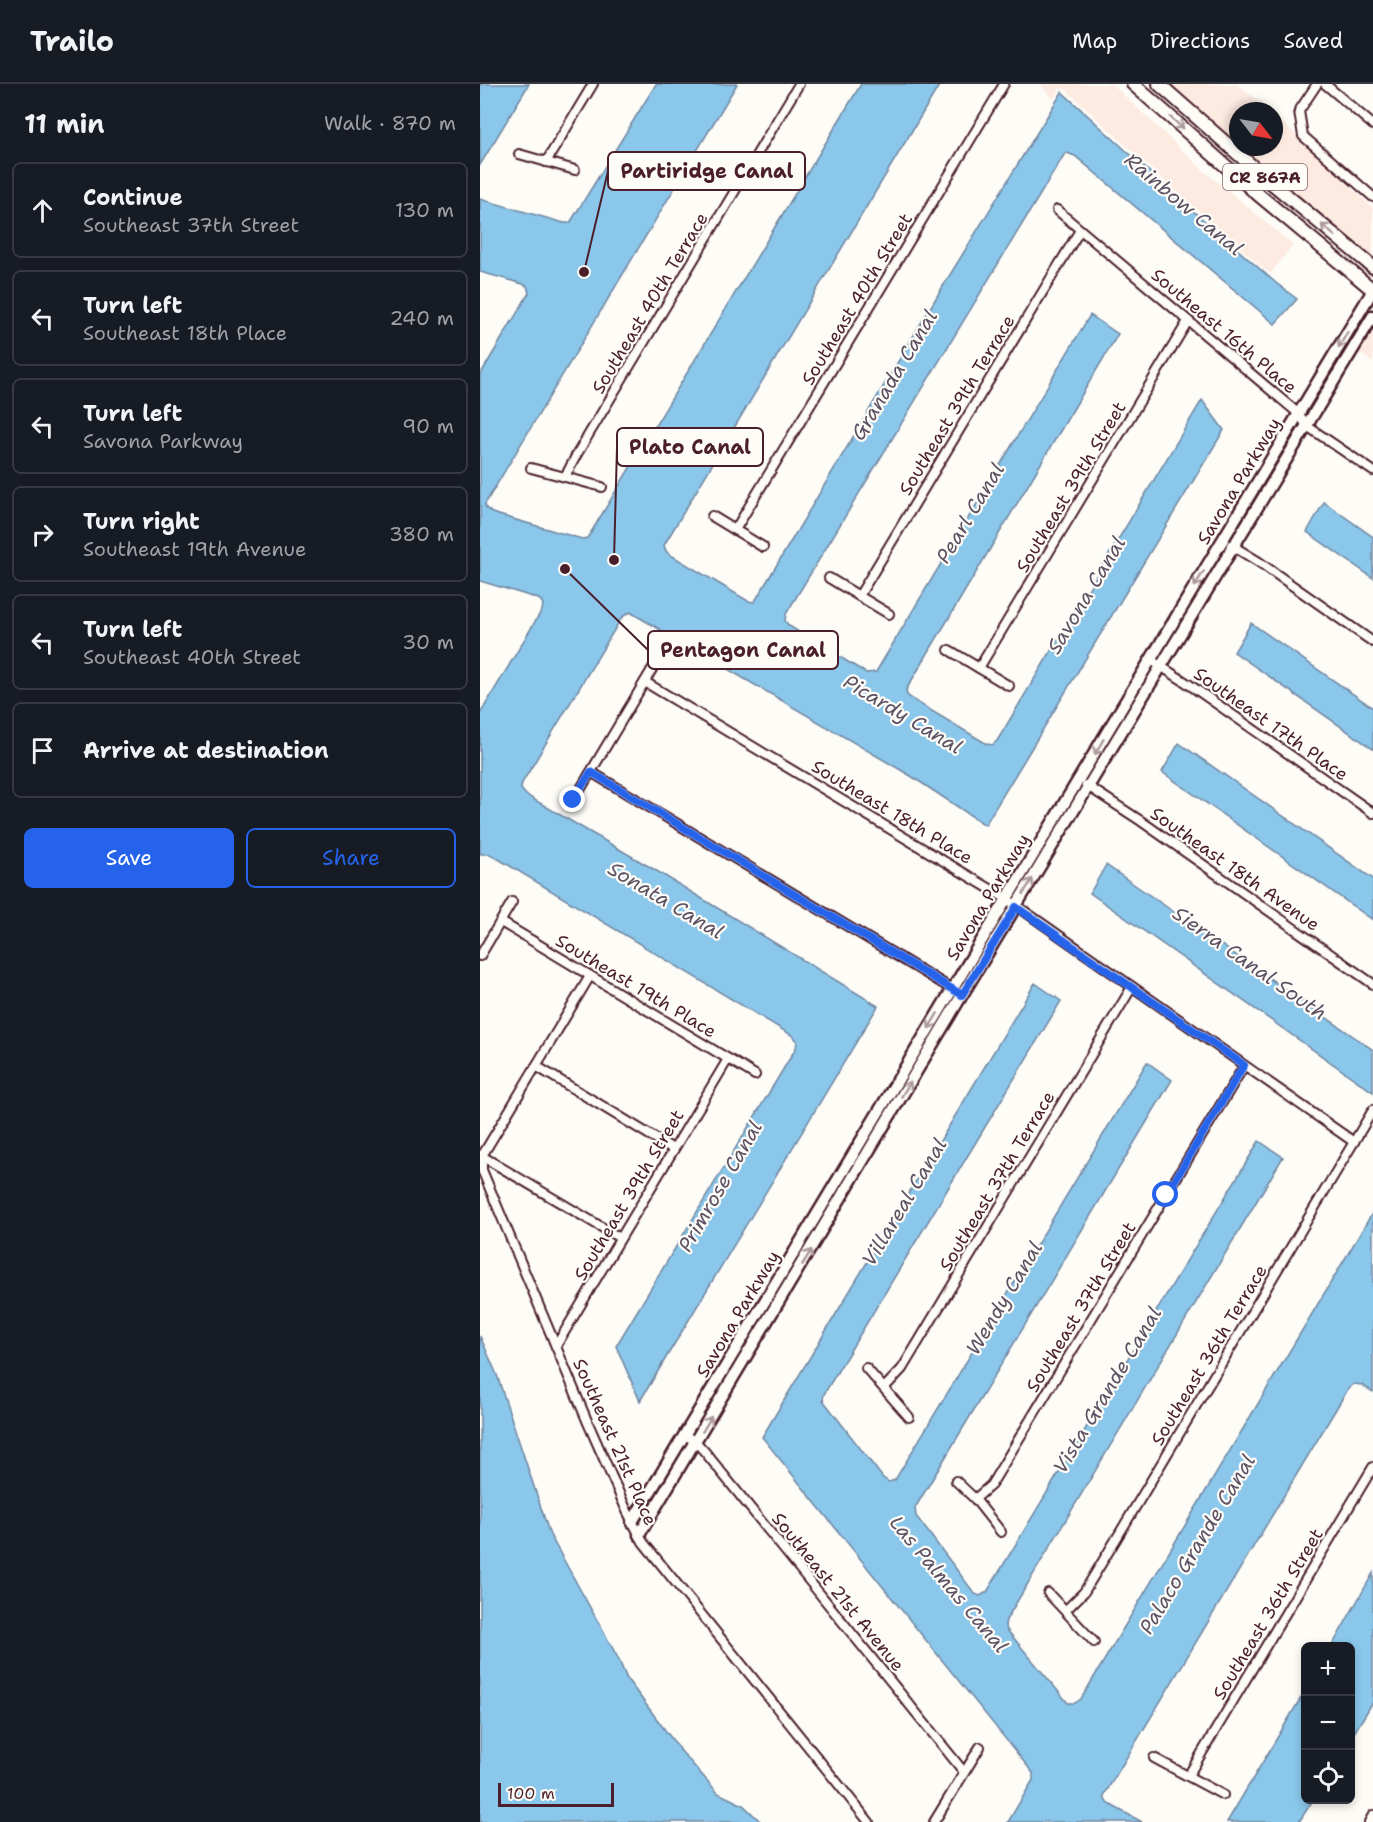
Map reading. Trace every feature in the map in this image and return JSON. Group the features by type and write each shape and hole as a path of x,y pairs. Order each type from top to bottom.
{"main road":[{"name":"CR 867A","path":"1133,84 1254,191 1373,290"},
{"name":"CR 867A","path":"1159,84 1262,175 1373,267"}],"street":[{"path":"546,162 593,84"},
{"name":"Southeast 40th Terrace","path":"565,477 799,84"},
{"name":"Southeast 40th Street","path":"735,530 1004,84"},
{"path":"1317,84 1299,111 1303,136 1373,197"},
{"path":"1325,84 1373,125"},
{"path":"519,154 575,170"},
{"name":"Southeast 16th Place","path":"1057,210 1299,414 1307,426 1373,471"},
{"name":"Southeast 39th Terrace","path":"859,596 1080,230"},
{"name":"Savona Parkway","path":"632,1522 831,1191 957,992 1016,907 1084,783 1228,543 1299,414 1373,290"},
{"name":"Savona Parkway","path":"1228,543 1307,426 1373,316"},
{"name":"Southeast 39th Street","path":"979,668 1188,321"},
{"path":"531,468 602,487"},
{"path":"712,516 763,547"},
{"path":"1228,543 1373,642"},
{"path":"829,578 889,614"},
{"path":"949,650 1009,686"},
{"path":"573,800 660,656"},
{"name":"Southeast 17th Place","path":"1156,663 1373,813"},
{"name":"Southeast 18th Place","path":"645,682 1007,899 1354,1142"},
{"path":"591,772 957,992"},
{"name":"Savona Parkway","path":"639,1535 841,1198 1007,899 1084,783"},
{"name":"Southeast 18th Avenue","path":"1084,783 1142,821 1373,984"},
{"path":"480,956 512,902"},
{"name":"Southeast 19th Place","path":"501,922 755,1075"},
{"path":"590,976 481,1155 620,1238"},
{"name":"Southeast 37th Terrace","path":"884,1388 902,1369 1132,987"},
{"name":"Southeast 39th Street","path":"556,1346 728,1059"},
{"name":"Southeast 37th Street","path":"975,1499 991,1485 1244,1065"},
{"path":"536,1066 673,1149"},
{"name":"Southeast 36th Terrace","path":"1066,1610 1078,1599 1103,1561 1373,1110"},
{"name":"Southeast 21st Place","path":"481,1155 482,1170 639,1535 655,1559 869,1822"},
{"path":"831,1191 841,1198"},
{"path":"866,1368 909,1416"},
{"name":"Southeast 21st Avenue","path":"685,1435 696,1442 964,1772"},
{"name":"Southeast 36th Street","path":"1188,1776 1373,1467"},
{"path":"956,1481 975,1499 1001,1533"},
{"path":"1048,1593 1094,1642"},
{"path":"934,1822 980,1747"},
{"path":"1154,1758 1223,1795"},
{"path":"1369,1822 1373,1815"}],"shaded area":[{"path":"1040,84 1112,84 1203,170 1293,245 1270,274 1065,89 1060,89 1053,99"},
{"path":"1165,84 1237,84 1260,102 1229,102 1229,140"},
{"path":"1283,123 1373,208 1373,262 1247,156 1283,156"},
{"path":"1373,324 1373,363 1357,351"}],"water":[{"path":"480,84 529,84 480,165"},
{"path":"656,84 737,84 485,504 492,513 582,539 587,538 590,534 861,84 940,84 664,545 669,554 748,601 754,602 757,598 1062,92 1167,188 1297,299 1275,324 1075,156 1067,153 786,614 785,621 789,626 866,673 876,672 1090,315 1118,334 906,690 907,695 915,701 992,745 997,741 1202,400 1224,430 985,825 911,776 630,612 622,617 522,783 521,789 526,795 655,870 878,1006 640,1401 616,1346 796,1048 797,1041 793,1036 490,854 480,854 480,714 543,606 536,598 480,581 480,375 529,293 527,286 523,284 480,272 480,199 570,223"},
{"path":"1324,502 1373,537 1373,578 1307,532"},
{"path":"1251,623 1373,708 1373,749 1234,652"},
{"path":"1179,743 1373,879 1373,920 1162,772"},
{"path":"1106,865 1373,1050 1373,1092 1090,893"},
{"path":"1035,983 1061,1001 824,1394 823,1400 883,1478 889,1482 895,1480 1147,1062 1172,1080 915,1508 916,1516 975,1594 980,1596 987,1592 1259,1141 1283,1157 1006,1620 1007,1630 1068,1703 1075,1703 1081,1699 1373,1212 1373,1392 1362,1385 1354,1384 1348,1389 1106,1792 1104,1796 1107,1803 1142,1822 1008,1822 1033,1780 1033,1773 762,1437"},
{"path":"480,1336 497,1375 550,1535 618,1658 627,1679 680,1750 718,1793 743,1805 761,1822 480,1822"},
{"path":"1373,1573 1373,1702 1355,1731 1355,1642 1334,1642"},
{"path":"1301,1698 1301,1804 1310,1804 1299,1822 1227,1822"}],"place":[{"name":"Partiridge Canal","path":"584,272"},
{"name":"Plato Canal","path":"614,560"},
{"name":"Pentagon Canal","path":"565,569"}],"route":[{"path":"573,800 591,772 962,995 1016,907 1244,1065 1166,1195"}],"water label":[{"name":"Rainbow Canal","path":"1184,204"},
{"name":"Granada Canal","path":"894,375"},
{"name":"Pearl Canal","path":"970,513"},
{"name":"Savona Canal","path":"1086,595"},
{"name":"Picardy Canal","path":"903,714"},
{"name":"Sonata Canal","path":"666,900"},
{"name":"Sierra Canal South","path":"1250,963"},
{"name":"Primrose Canal","path":"720,1186"},
{"name":"Villareal Canal","path":"904,1202"},
{"name":"Wendy Canal","path":"1004,1298"},
{"name":"Vista Grande Canal","path":"1107,1390"},
{"name":"Palaco Grande Canal","path":"1197,1544"},
{"name":"Las Palmas Canal","path":"949,1584"}]}
